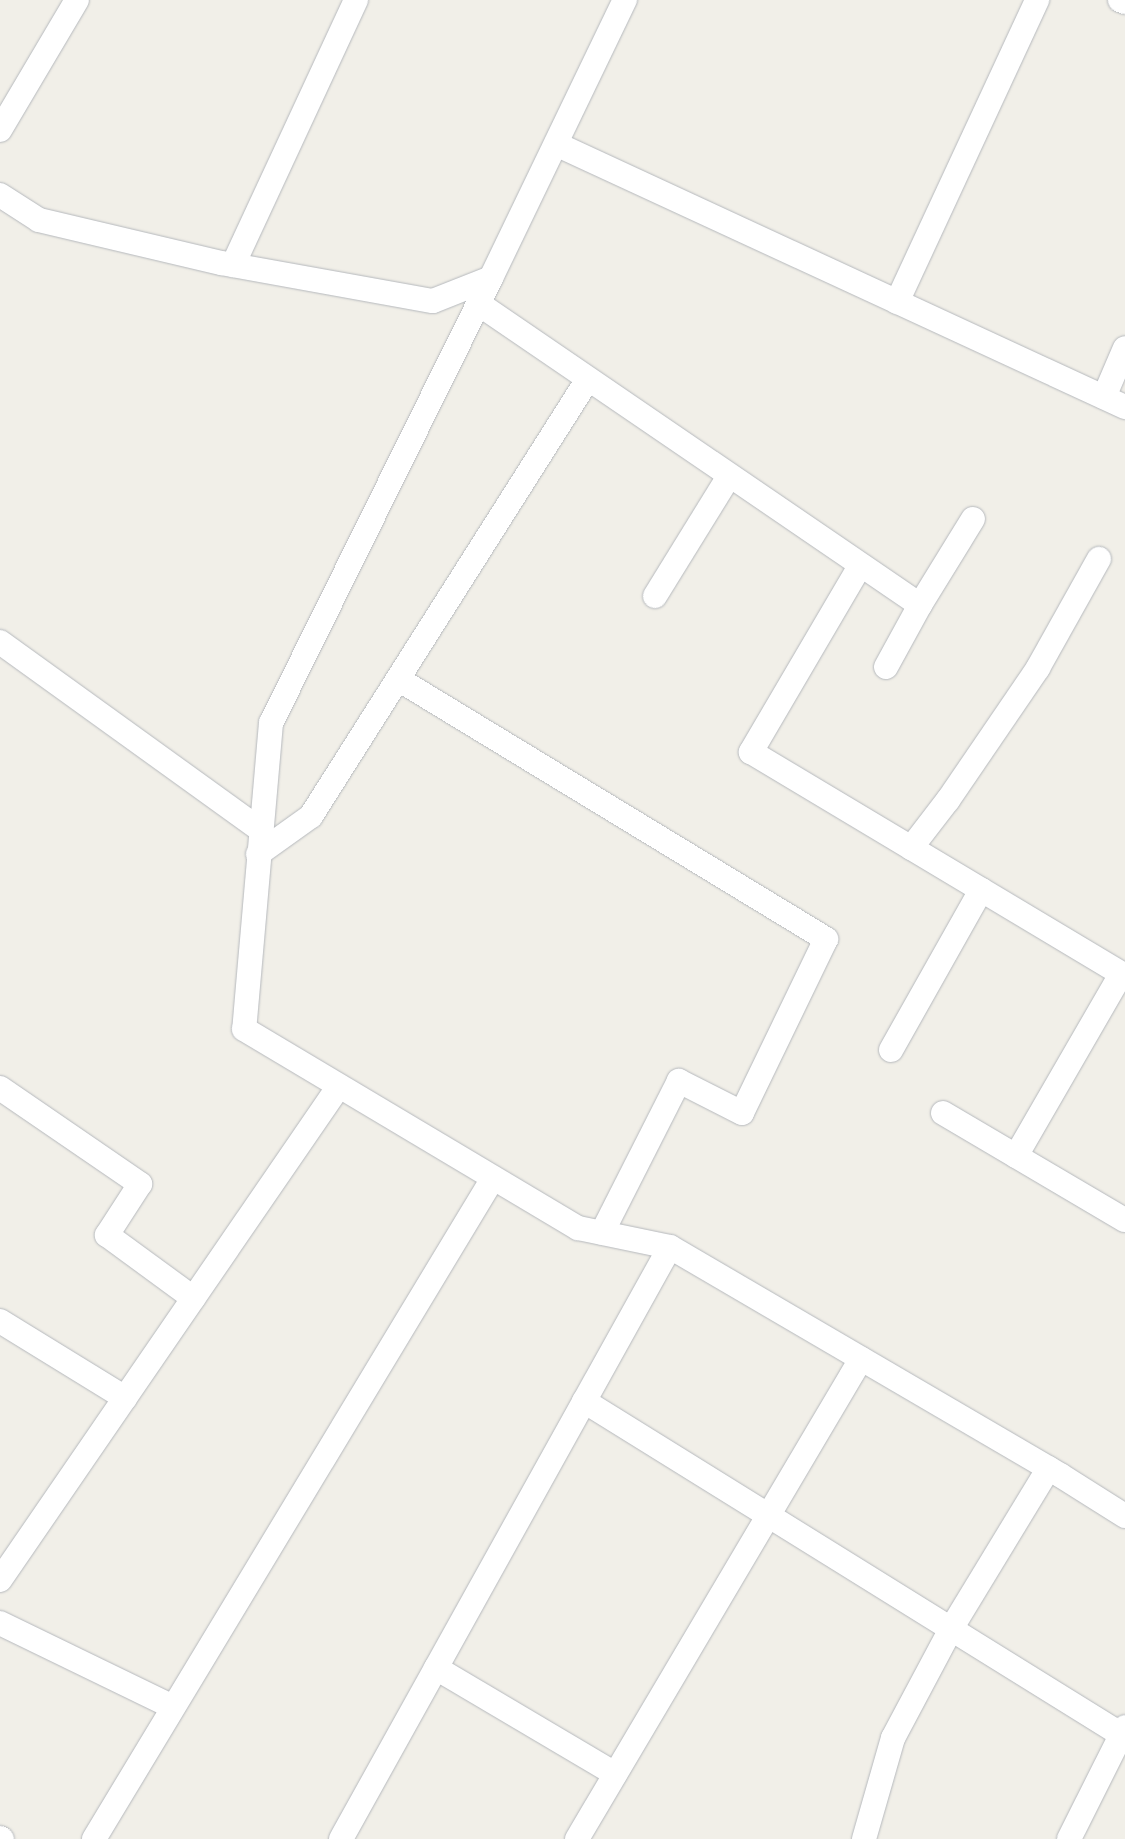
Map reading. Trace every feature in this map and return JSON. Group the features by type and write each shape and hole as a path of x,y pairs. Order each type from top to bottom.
{"street":[{"path":"0,130 77,0"},
{"path":"233,265 356,0"},
{"path":"625,0 479,304 271,724 244,1028 578,1228 670,1247 1049,1468 1125,1516"},
{"path":"896,302 1037,0"},
{"path":"1120,0 1125,2"},
{"path":"556,144 1115,402 1125,348"},
{"path":"0,196 39,220 233,265 433,301 490,278"},
{"path":"479,304 860,566 920,604"},
{"path":"258,854 311,816 588,379"},
{"path":"655,596 729,476"},
{"path":"886,667 920,604 973,519"},
{"path":"911,848 948,800 1038,668 1100,559"},
{"path":"860,566 751,752 1123,975 1016,1156"},
{"path":"0,642 261,830"},
{"path":"398,679 826,939 742,1113 679,1081 602,1233"},
{"path":"891,1050 982,890"},
{"path":"0,1580 339,1086"},
{"path":"0,1088 140,1184 107,1235 193,1298"},
{"path":"943,1113 1125,1220"},
{"path":"94,1839 493,1178"},
{"path":"341,1839 670,1247"},
{"path":"0,1321 124,1398"},
{"path":"577,1839 861,1359"},
{"path":"584,1401 951,1629 1124,1733 1069,1839"},
{"path":"864,1839 893,1738 951,1629 1049,1468"},
{"path":"0,1623 174,1707"},
{"path":"436,1668 614,1774"}]}
